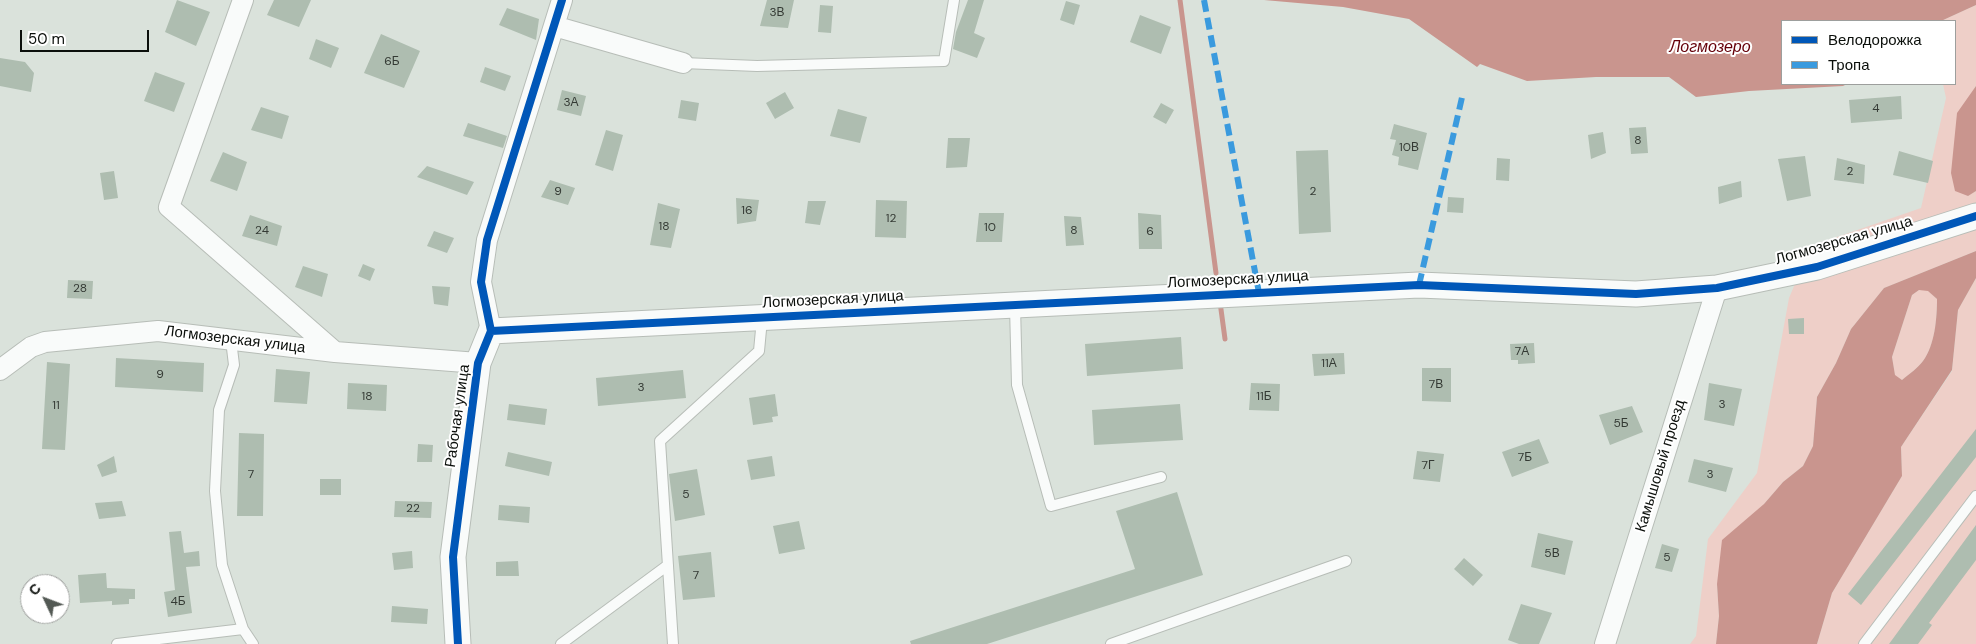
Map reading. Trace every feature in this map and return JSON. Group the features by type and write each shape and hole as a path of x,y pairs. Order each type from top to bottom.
{"street":[{"path":"243,0 168,207 335,352"},
{"path":"491,331 481,282 486,240 554,26 557,2"},
{"path":"554,26 683,63"},
{"name":"Логмозерская улица","path":"491,331 1419,284 1636,294 1717,288 1817,267 1976,216"},
{"name":"Камышовый проезд","path":"1605,644 1717,288"},
{"name":"Логмозерская улица","path":"0,370 31,347 45,342 158,331 335,352 478,363"},
{"name":"Рабочая улица","path":"458,644 453,557 478,363 491,331"}],"lane":[{"path":"683,63 757,66 944,62 954,0"},
{"path":"1016,305 1017,385 1051,506 1162,476"},
{"path":"673,644 660,441 759,351 762,318"},
{"path":"231,340 234,365 219,410 215,491 222,565 243,629 253,644"},
{"path":"1864,644 1976,496"},
{"path":"1111,644 1346,561"},
{"path":"561,644 668,565"},
{"path":"117,644 243,629"}],"shaded area":[{"path":"1976,5 1976,86 1974,89 1967,196 1976,191 1976,251 1884,288 1851,329 1836,363 1817,397 1813,446 1803,466 1783,482 1764,504 1717,584 1719,616 1716,644 1690,644 1696,636 1708,539 1757,473 1789,298 1811,246 1921,208 1946,98 1943,85 1956,85 1956,20 1943,20"},
{"path":"1976,278 1976,644 1817,644 1832,593 1902,476 1901,447 1952,371 1958,310"},
{"path":"1919,290 1928,290 1937,299 1934,332 1927,355 1923,361 1902,380 1895,376 1892,357 1912,295"}],"water":[{"name":"Логмозеро","path":"1264,0 1976,0 1976,5 1943,20 1781,20 1781,85 1845,85 1749,91 1696,97 1669,77 1596,77 1527,81 1480,64 1477,67 1409,19 1343,7"},
{"path":"1976,86 1976,191 1968,196 1955,191 1951,173 1957,113"},
{"path":"1976,251 1976,278 1958,310 1952,370 1901,447 1902,476 1832,593 1817,644 1716,644 1719,616 1717,584 1722,540 1764,504 1783,482 1803,466 1813,446 1817,397 1836,363 1851,329 1884,288","holes":["1919,290 1928,291 1937,299 1933,339 1923,361 1902,380 1895,375 1892,357 1912,295"]}],"building":[{"path":"177,0 210,12 196,46 165,32"},
{"path":"274,0 311,0 299,27 267,15"},
{"path":"767,0 794,0 788,28 760,26"},
{"path":"968,0 984,0 974,33 985,38 977,58 953,49 956,32"},
{"path":"1066,1 1080,5 1074,25 1060,20"},
{"path":"820,5 833,6 831,33 818,32"},
{"path":"507,8 539,19 536,40 499,25"},
{"path":"1140,15 1171,27 1161,54 1130,42"},
{"path":"381,34 420,51 404,88 364,73"},
{"path":"316,39 339,48 331,68 309,59"},
{"path":"0,58 25,62 34,73 31,92 0,86"},
{"path":"485,67 511,76 505,91 480,82"},
{"path":"155,72 185,83 174,112 144,101"},
{"path":"562,90 586,96 581,116 557,110"},
{"path":"785,92 794,108 775,119 766,103"},
{"path":"1901,96 1902,119 1851,123 1849,100"},
{"path":"681,100 699,103 696,121 678,118"},
{"path":"1161,103 1174,110 1166,124 1153,117"},
{"path":"261,107 289,116 282,139 251,130"},
{"path":"838,109 867,117 860,143 830,136"},
{"path":"468,123 507,136 503,148 463,136"},
{"path":"1394,124 1427,133 1418,170 1398,165 1399,157 1392,155 1396,140 1390,139"},
{"path":"1646,127 1648,153 1631,154 1629,128"},
{"path":"606,130 623,135 613,171 595,165"},
{"path":"1603,132 1606,153 1591,159 1588,135"},
{"path":"948,138 970,138 967,167 946,168"},
{"path":"1328,150 1331,232 1299,234 1296,151"},
{"path":"1899,151 1933,161 1928,183 1893,175"},
{"path":"223,152 247,162 237,191 210,181"},
{"path":"1805,156 1811,196 1787,201 1778,159"},
{"path":"1497,158 1510,159 1509,181 1496,180"},
{"path":"1837,158 1865,165 1864,184 1834,180"},
{"path":"427,166 474,182 467,195 417,177"},
{"path":"114,171 118,198 104,200 100,173"},
{"path":"550,180 575,188 568,205 541,197"},
{"path":"1741,181 1742,197 1719,204 1718,187"},
{"path":"1448,197 1464,198 1463,213 1447,212"},
{"path":"736,198 759,200 756,221 737,224"},
{"path":"876,200 907,201 906,238 875,237"},
{"path":"808,201 826,201 820,225 805,223"},
{"path":"658,203 680,209 671,248 650,245"},
{"path":"979,213 1004,213 1002,242 976,242"},
{"path":"1138,213 1161,215 1162,249 1139,249"},
{"path":"250,215 282,226 277,246 242,236"},
{"path":"1064,216 1081,217 1084,245 1066,246"},
{"path":"434,231 454,238 447,253 427,246"},
{"path":"363,264 375,269 370,281 358,276"},
{"path":"303,266 328,274 322,297 295,287"},
{"path":"68,280 93,281 92,299 67,298"},
{"path":"432,286 450,287 448,306 434,304"},
{"path":"1804,318 1804,334 1789,334 1788,319"},
{"path":"1181,337 1183,369 1087,376 1085,344"},
{"path":"1534,343 1535,363 1518,364 1518,360 1511,360 1510,344"},
{"path":"1344,353 1345,374 1314,376 1312,354"},
{"path":"116,358 204,363 203,392 115,387"},
{"path":"47,362 70,364 65,450 42,449"},
{"path":"1422,368 1451,368 1451,402 1422,401"},
{"path":"276,369 310,372 307,404 274,402"},
{"path":"683,370 686,398 598,406 596,378"},
{"path":"348,383 387,385 386,411 347,409"},
{"path":"1251,383 1280,384 1279,411 1249,410"},
{"path":"1709,383 1742,389 1734,426 1704,420"},
{"path":"775,394 778,416 772,417 773,422 753,425 749,398"},
{"path":"509,404 547,409 545,425 507,420"},
{"path":"1180,404 1183,440 1094,445 1092,410"},
{"path":"1632,406 1643,432 1610,445 1599,415"},
{"path":"1976,429 1976,457 1861,605 1848,594"},
{"path":"239,433 264,434 263,516 237,516"},
{"path":"1539,439 1549,463 1512,477 1502,452"},
{"path":"418,444 433,445 432,462 417,462"},
{"path":"1417,451 1444,454 1440,482 1413,479"},
{"path":"508,452 552,462 549,476 505,466"},
{"path":"114,456 117,472 102,477 97,465"},
{"path":"772,456 775,476 751,480 747,460"},
{"path":"1694,459 1733,468 1726,492 1688,482"},
{"path":"697,469 705,515 675,521 669,474"},
{"path":"320,479 341,479 341,495 320,495"},
{"path":"1177,492 1203,575 987,644 911,644 910,641 1135,569 1116,511"},
{"path":"122,501 126,516 99,519 95,503"},
{"path":"395,501 432,502 431,518 394,517"},
{"path":"499,505 530,507 529,523 498,520"},
{"path":"799,521 805,549 779,554 773,526"},
{"path":"1976,525 1976,560 1929,623 1932,625 1918,644 1889,644"},
{"path":"181,531 184,553 199,551 200,566 186,567 192,613 168,617 164,592 175,590 169,532"},
{"path":"1538,533 1573,541 1565,575 1531,567"},
{"path":"1662,544 1679,549 1672,572 1655,568"},
{"path":"412,551 413,568 394,570 392,553"},
{"path":"711,552 715,597 683,600 678,556"},
{"path":"1464,558 1483,575 1473,586 1454,569"},
{"path":"518,561 519,576 496,576 496,562"},
{"path":"106,573 107,588 135,589 135,599 129,599 129,604 112,605 112,601 80,603 78,575"},
{"path":"1521,604 1552,613 1539,644 1519,644 1508,640"},
{"path":"392,606 428,609 427,624 391,622"}],"waterway":[{"path":"1180,0 1216,273"},
{"path":"1220,302 1225,339"}],"marked path":[{"path":"1204,0 1259,293"},
{"path":"1419,285 1463,93"}],"cycle path":[{"path":"458,644 453,557 478,363 491,331 481,282 487,240 562,0"},
{"path":"491,331 1419,285 1636,294 1717,288 1817,267 1976,216"}]}
